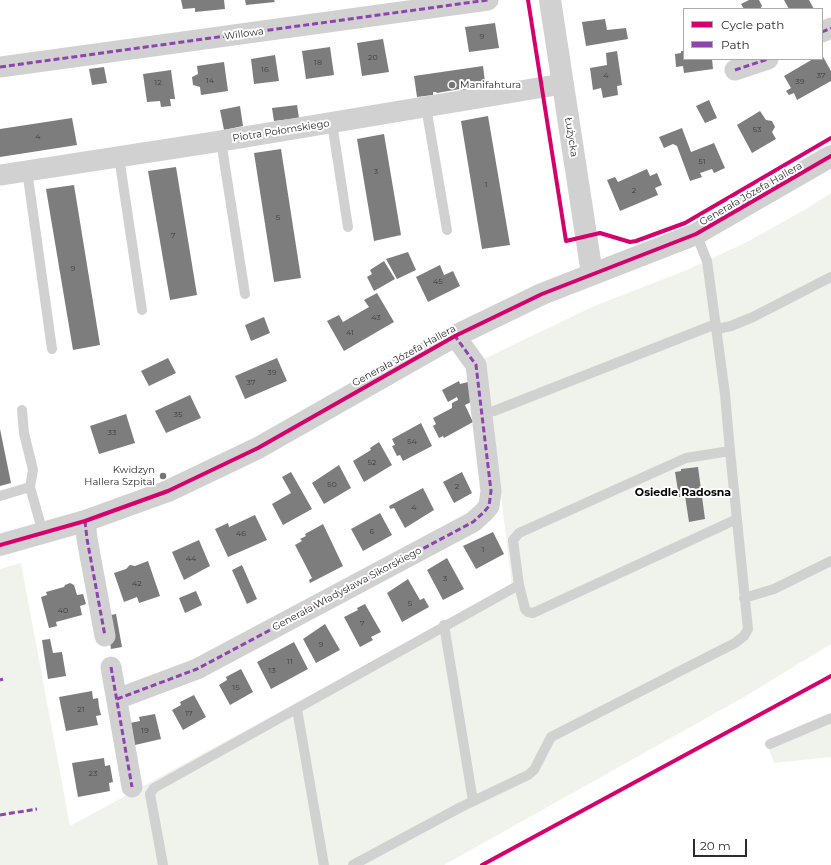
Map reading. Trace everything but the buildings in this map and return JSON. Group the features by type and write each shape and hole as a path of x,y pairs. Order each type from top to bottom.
{"street":[{"name":"Willowa","path":"0,67 488,0"},
{"name":"Łużycka","path":"550,0 592,274"},
{"path":"735,70 765,60"},
{"name":"Piotra Połomskiego","path":"0,175 221,141 562,84"},
{"name":"Generała Józefa Hallera","path":"0,545 85,521 168,491 258,448 455,336 542,294 696,234 831,156"},
{"name":"Generała Władysława Sikorskiego","path":"117,699 197,669 473,522 484,512 488,506 491,491 476,365 455,336"},
{"path":"85,521 105,636"},
{"path":"111,667 132,786"}],"lane":[{"path":"426,107 448,230"},
{"path":"332,123 348,227"},
{"path":"221,141 245,294"},
{"path":"119,157 142,310"},
{"path":"27,170 52,349"},
{"path":"353,865 413,831 528,775 534,770 551,737 735,643 744,636 748,629 716,327 707,261 696,234"},
{"path":"494,411 716,327 731,326 753,317 831,277"},
{"path":"22,410 24,433 33,470 30,487 43,533"},
{"path":"730,451 686,458 519,533 513,540 519,585 525,609 528,612 533,613 737,519"},
{"path":"0,496 30,487"},
{"path":"744,598 774,589 831,561"},
{"path":"163,865 150,794 154,788 444,625 519,585"},
{"path":"444,625 473,801"},
{"path":"297,709 324,865"},
{"path":"770,744 831,718"}],"shaded area":[{"path":"831,193 831,644 744,697 444,865 0,865 0,569 21,563 70,826 512,585 484,359 592,307 687,270 747,242 806,209"},
{"path":"831,714 831,757 774,763 767,744"}],"marked path":[{"path":"0,67 488,0"},
{"path":"823,32 831,28"},
{"path":"735,70 765,60"},
{"path":"117,699 197,669 473,522 484,512 489,506 491,491 476,365 455,336"},
{"path":"85,521 105,636"},
{"path":"111,667 132,787"},
{"path":"0,815 37,809"}],"cycle path":[{"path":"528,0 566,241 600,233 630,242 685,223 831,138"},
{"path":"0,545 85,521 168,491 258,448 455,336 542,294 696,234 831,156"},
{"path":"482,865 831,676"}],"place":[{"name":"Manifahtura","path":"452,85"},
{"name":"Kwidzyn Hallera Szpital","path":"163,476"}],"district":[{"name":"Osiedle Radosna","path":"683,493"}]}
